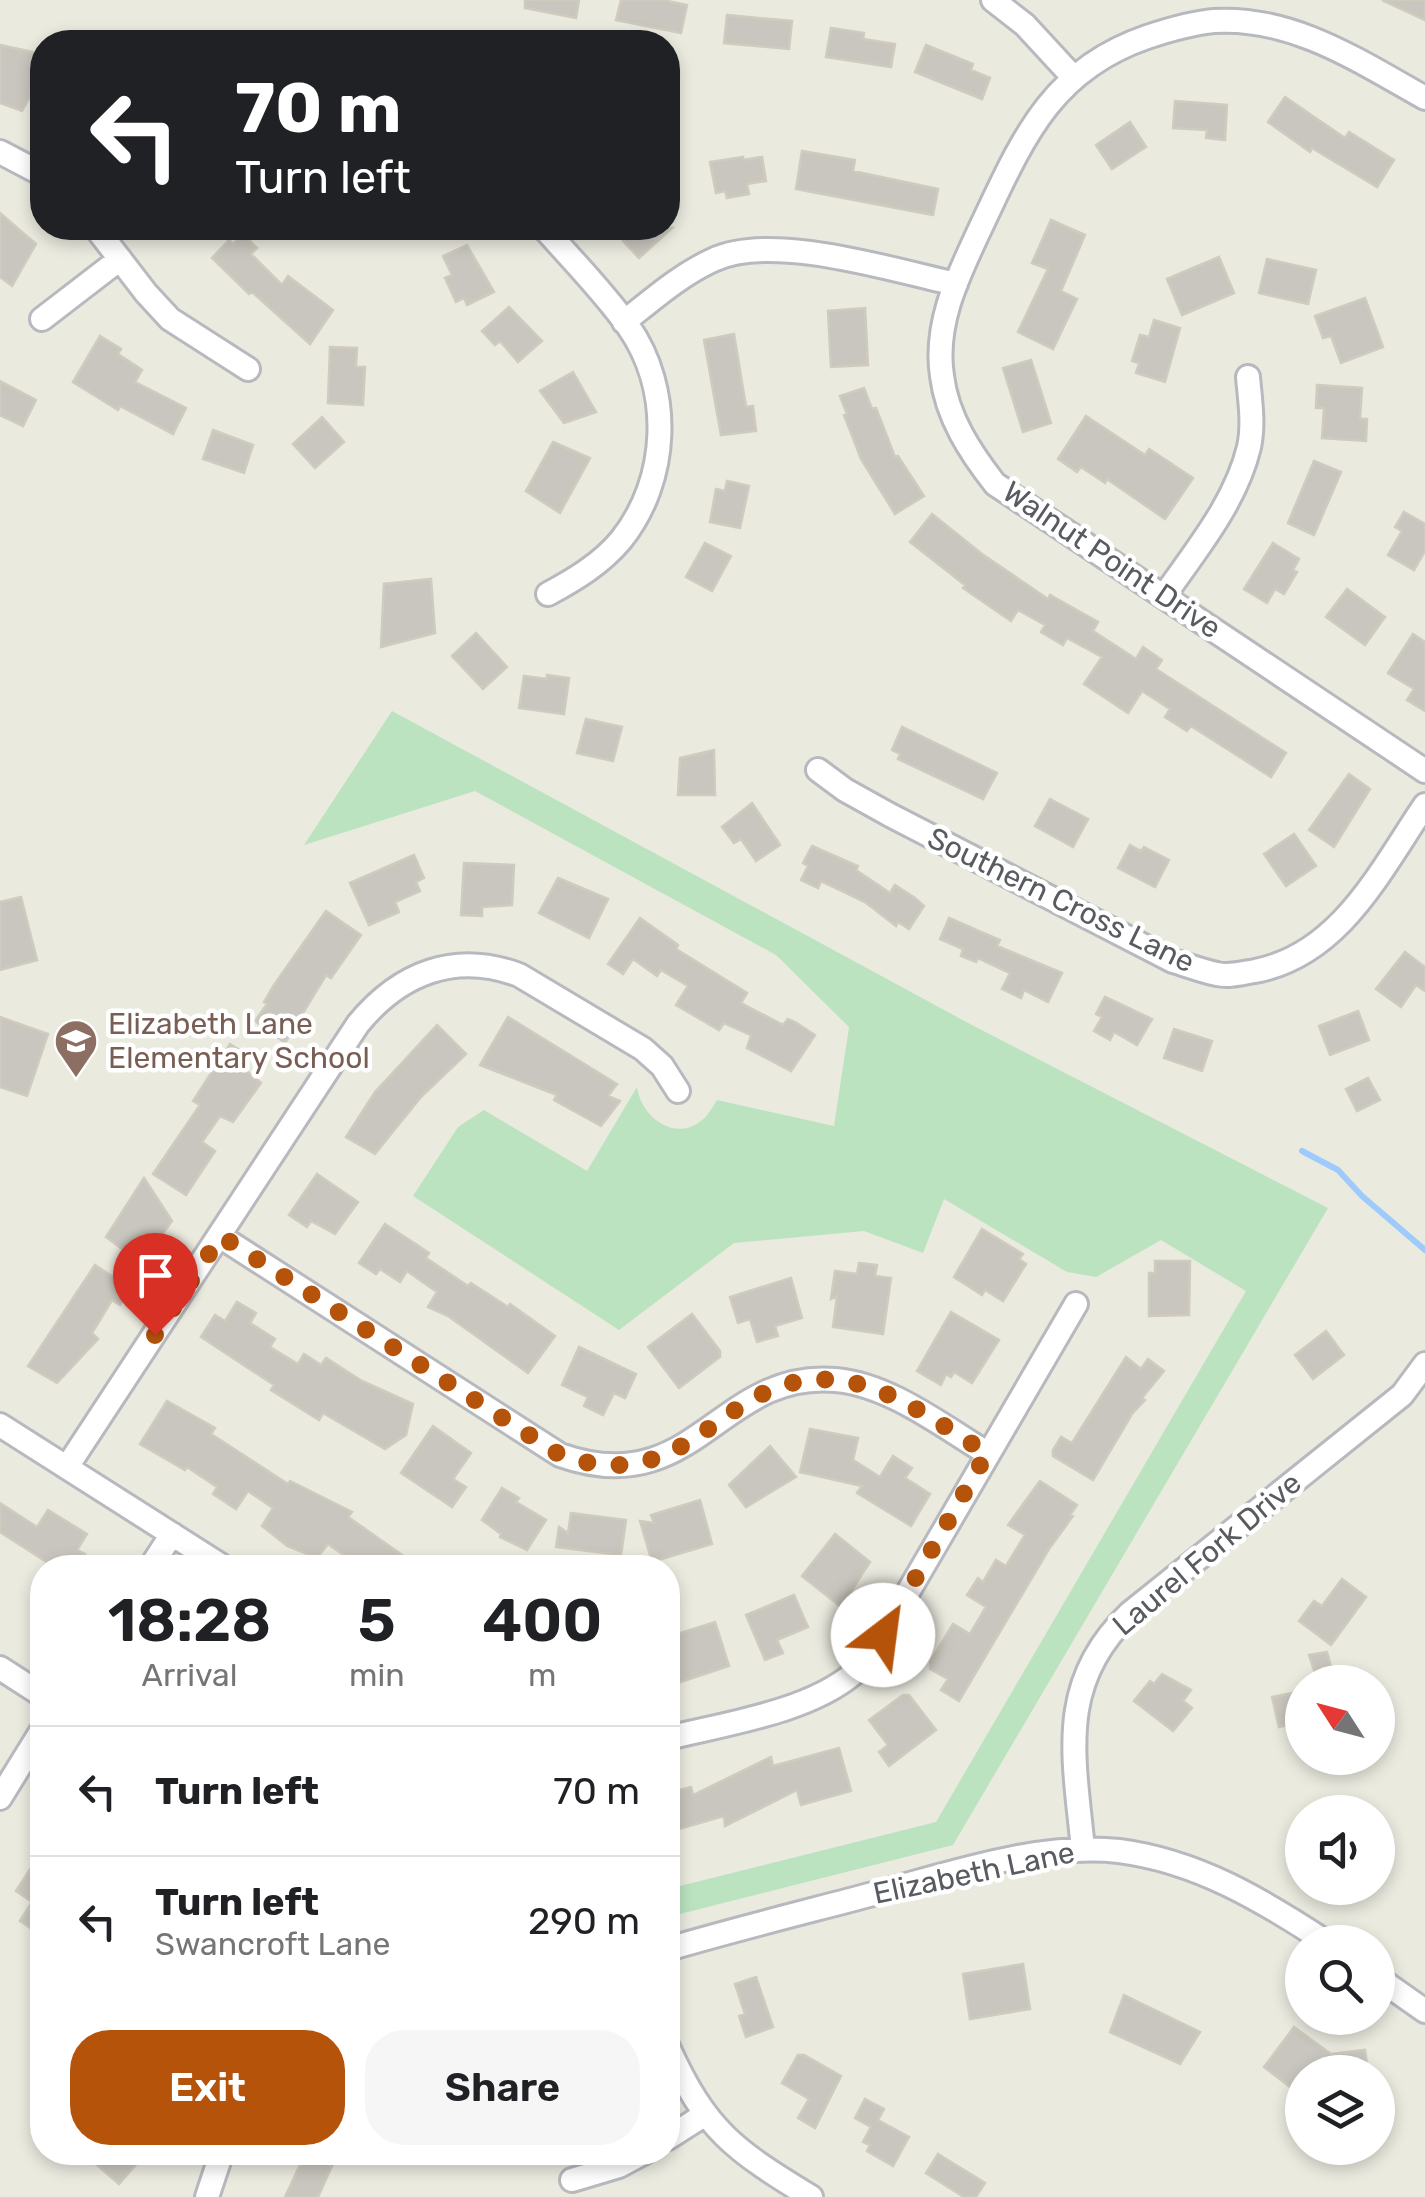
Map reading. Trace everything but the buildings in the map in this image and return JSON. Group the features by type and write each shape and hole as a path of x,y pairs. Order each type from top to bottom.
{"street":[{"path":"993,0 1026,24 1073,78"},
{"name":"Walnut Point Drive","path":"1425,98 1298,32 1239,21 1211,22 1146,37 1110,53 1054,95 1022,140 956,284 942,332 942,376 954,420 973,455 996,484 1425,770"},
{"path":"0,152 30,168"},
{"path":"105,240 170,319 248,369"},
{"path":"548,594 584,574 620,541 642,506 661,447 656,391 641,350 624,322 554,240"},
{"path":"624,322 684,276 716,258 742,252 779,250 814,254 956,284"},
{"path":"42,319 120,259"},
{"path":"1164,596 1234,491 1249,446 1252,416 1248,376"},
{"name":"Southern Cross Lane","path":"818,770 890,815 1155,952 1218,974 1272,968 1322,942 1350,914 1425,806"},
{"path":"67,1467 358,1024 378,999 405,982 436,970 470,964 498,967 643,1050 662,1066 678,1091"},
{"path":"221,1236 560,1455 582,1462 599,1466 640,1464 664,1457 764,1392 809,1379 839,1380 879,1392 987,1453"},
{"path":"680,1735 781,1709 828,1690 856,1672 883,1635 1076,1304"},
{"name":"Laurel Fork Drive","path":"1083,1849 1075,1718 1080,1694 1100,1645 1130,1613 1402,1395 1425,1364"},
{"path":"0,1425 204,1555"},
{"path":"158,1555 172,1534"},
{"path":"0,1668 30,1687"},
{"path":"0,1798 30,1749"},
{"name":"Elizabeth Lane","path":"680,1946 927,1880 1083,1849 1140,1856 1222,1880 1300,1925"},
{"path":"1395,1990 1425,2011"},
{"path":"680,2070 704,2115 738,2150 811,2197"},
{"path":"680,2130 704,2115"},
{"path":"207,2197 218,2165"},
{"path":"572,2180 621,2165"}],"green space":[{"path":"392,711 970,1024 1328,1208 953,1845 680,1914 680,1886 936,1822 1246,1291 1161,1240 1096,1277 1067,1272 944,1199 923,1253 864,1231 734,1243 619,1330 413,1196 458,1127 484,1110 587,1171 637,1087 652,1117 671,1128 692,1126 704,1118 717,1100 834,1126 849,1027 776,955 475,791 304,845"}],"waterway":[{"path":"1302,1151 1338,1170 1425,1250"}],"place":[{"name":"Elizabeth Lane Elementary School","path":"76,1079"}],"route":[{"path":"155,1335 221,1236 560,1455 582,1462 599,1466 640,1464 664,1457 692,1442 740,1406 785,1383 839,1380 879,1392 987,1453 883,1635"}]}
